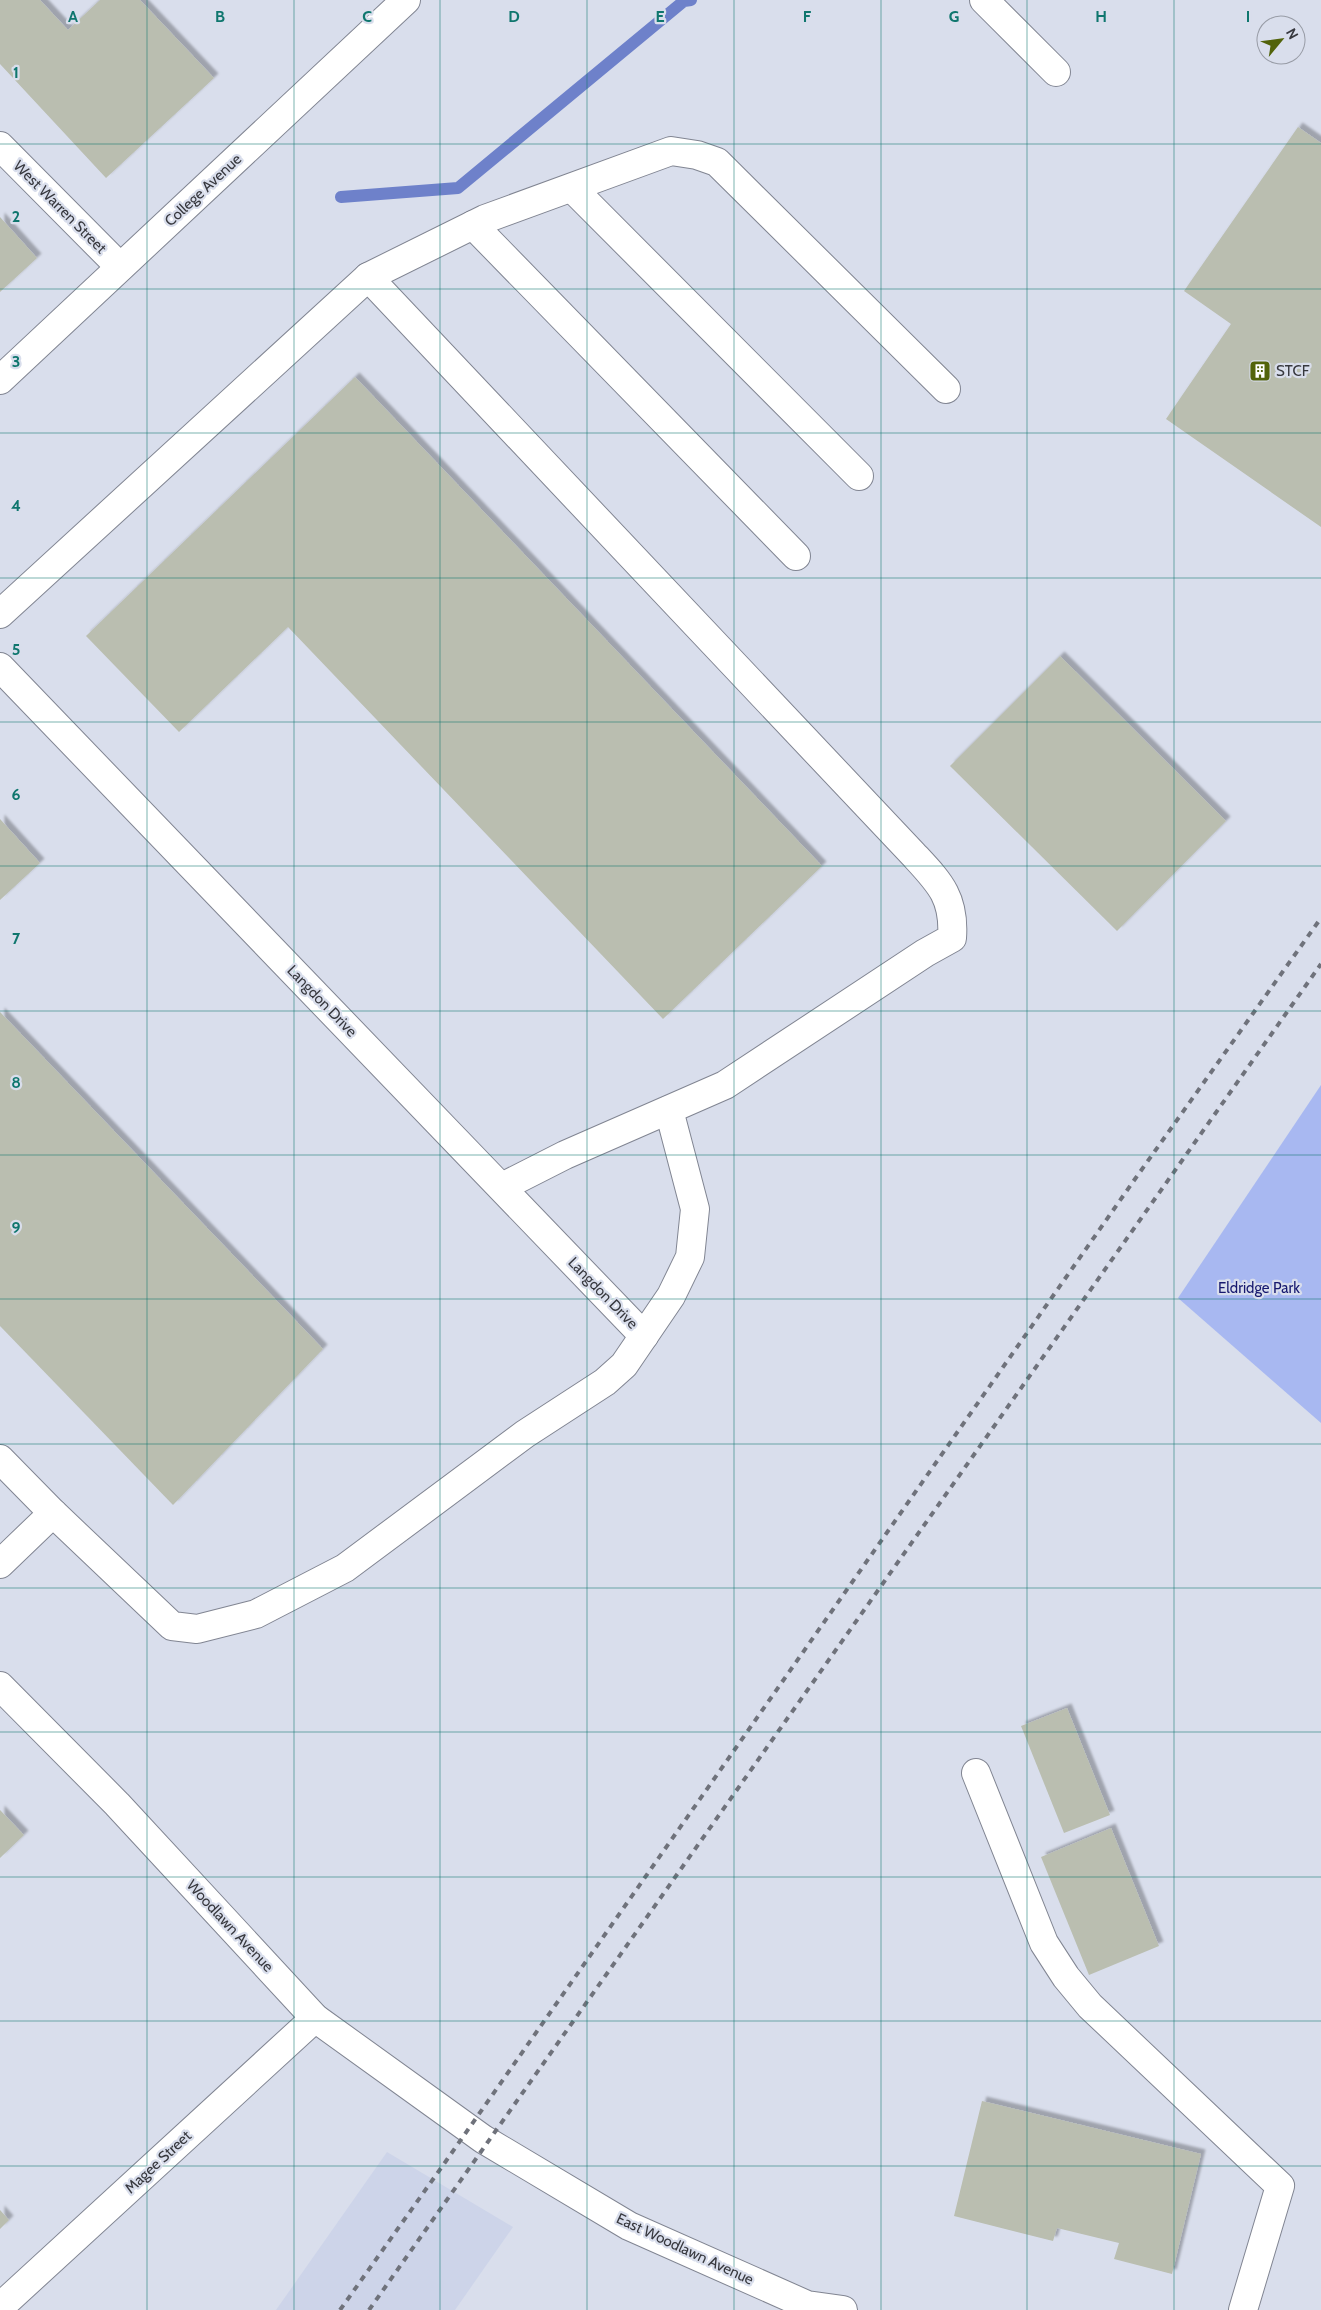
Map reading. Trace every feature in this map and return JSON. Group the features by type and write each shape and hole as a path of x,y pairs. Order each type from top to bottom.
{"street":[{"name":"College Avenue","path":"0,380 406,0"},
{"path":"984,0 1056,72"},
{"name":"West Warren Street","path":"0,146 120,267"},
{"path":"0,614 368,277 473,225 671,151 697,155 717,162 946,389"},
{"path":"572,188 859,476"},
{"path":"473,225 796,556"},
{"path":"368,277 943,887 954,919 952,938 925,953 725,1085 566,1155 502,1187"},
{"name":"Langdon Drive","path":"0,667 644,1336"},
{"path":"0,1459 52,1513 172,1626 197,1629 256,1614 345,1568 524,1434 605,1382 624,1365 671,1296 690,1257 695,1209 669,1110"},
{"path":"0,1564 52,1513"},
{"name":"Woodlawn Avenue","path":"0,1686 118,1804 315,2018 483,2139"},
{"path":"976,1773 1044,1943 1066,1977 1090,2006 1280,2186 1243,2310"},
{"name":"Magee Street","path":"0,2307 315,2018"},
{"name":"East Woodlawn Avenue","path":"483,2139 629,2226 807,2305 843,2310"}],"shaded area":[{"path":"387,2152 513,2227 455,2310 276,2310"}],"green space":[{"name":"Eldridge Park","path":"1321,1085 1321,1423 1178,1298"}],"building":[{"path":"0,0 40,0 68,30 100,0 140,0 214,78 106,178 0,64"},
{"name":"STCF","path":"1298,127 1321,143 1321,527 1166,419 1231,324 1184,291"},
{"path":"0,217 37,258 0,292"},
{"path":"355,377 822,866 663,1019 288,627 179,732 86,636"},
{"path":"1060,656 1226,821 1117,931 950,766"},
{"path":"0,819 40,863 0,900"},
{"path":"0,1012 323,1349 173,1505 0,1326"},
{"path":"1067,1708 1110,1815 1064,1833 1021,1726"},
{"path":"0,1810 24,1835 0,1858"},
{"path":"1111,1828 1159,1946 1089,1975 1041,1857"},
{"path":"982,2101 1201,2154 1172,2274 1114,2259 1119,2243 1057,2228 1053,2241 954,2216"},
{"path":"0,2210 9,2220 0,2229"}],"waterway":[{"path":"341,197 458,188 684,1 691,0"}],"railway":[{"path":"340,2310 1135,1179 1321,918"},
{"path":"369,2310 1321,964"}],"place":[{"name":"STCF","path":"1260,371"}]}
